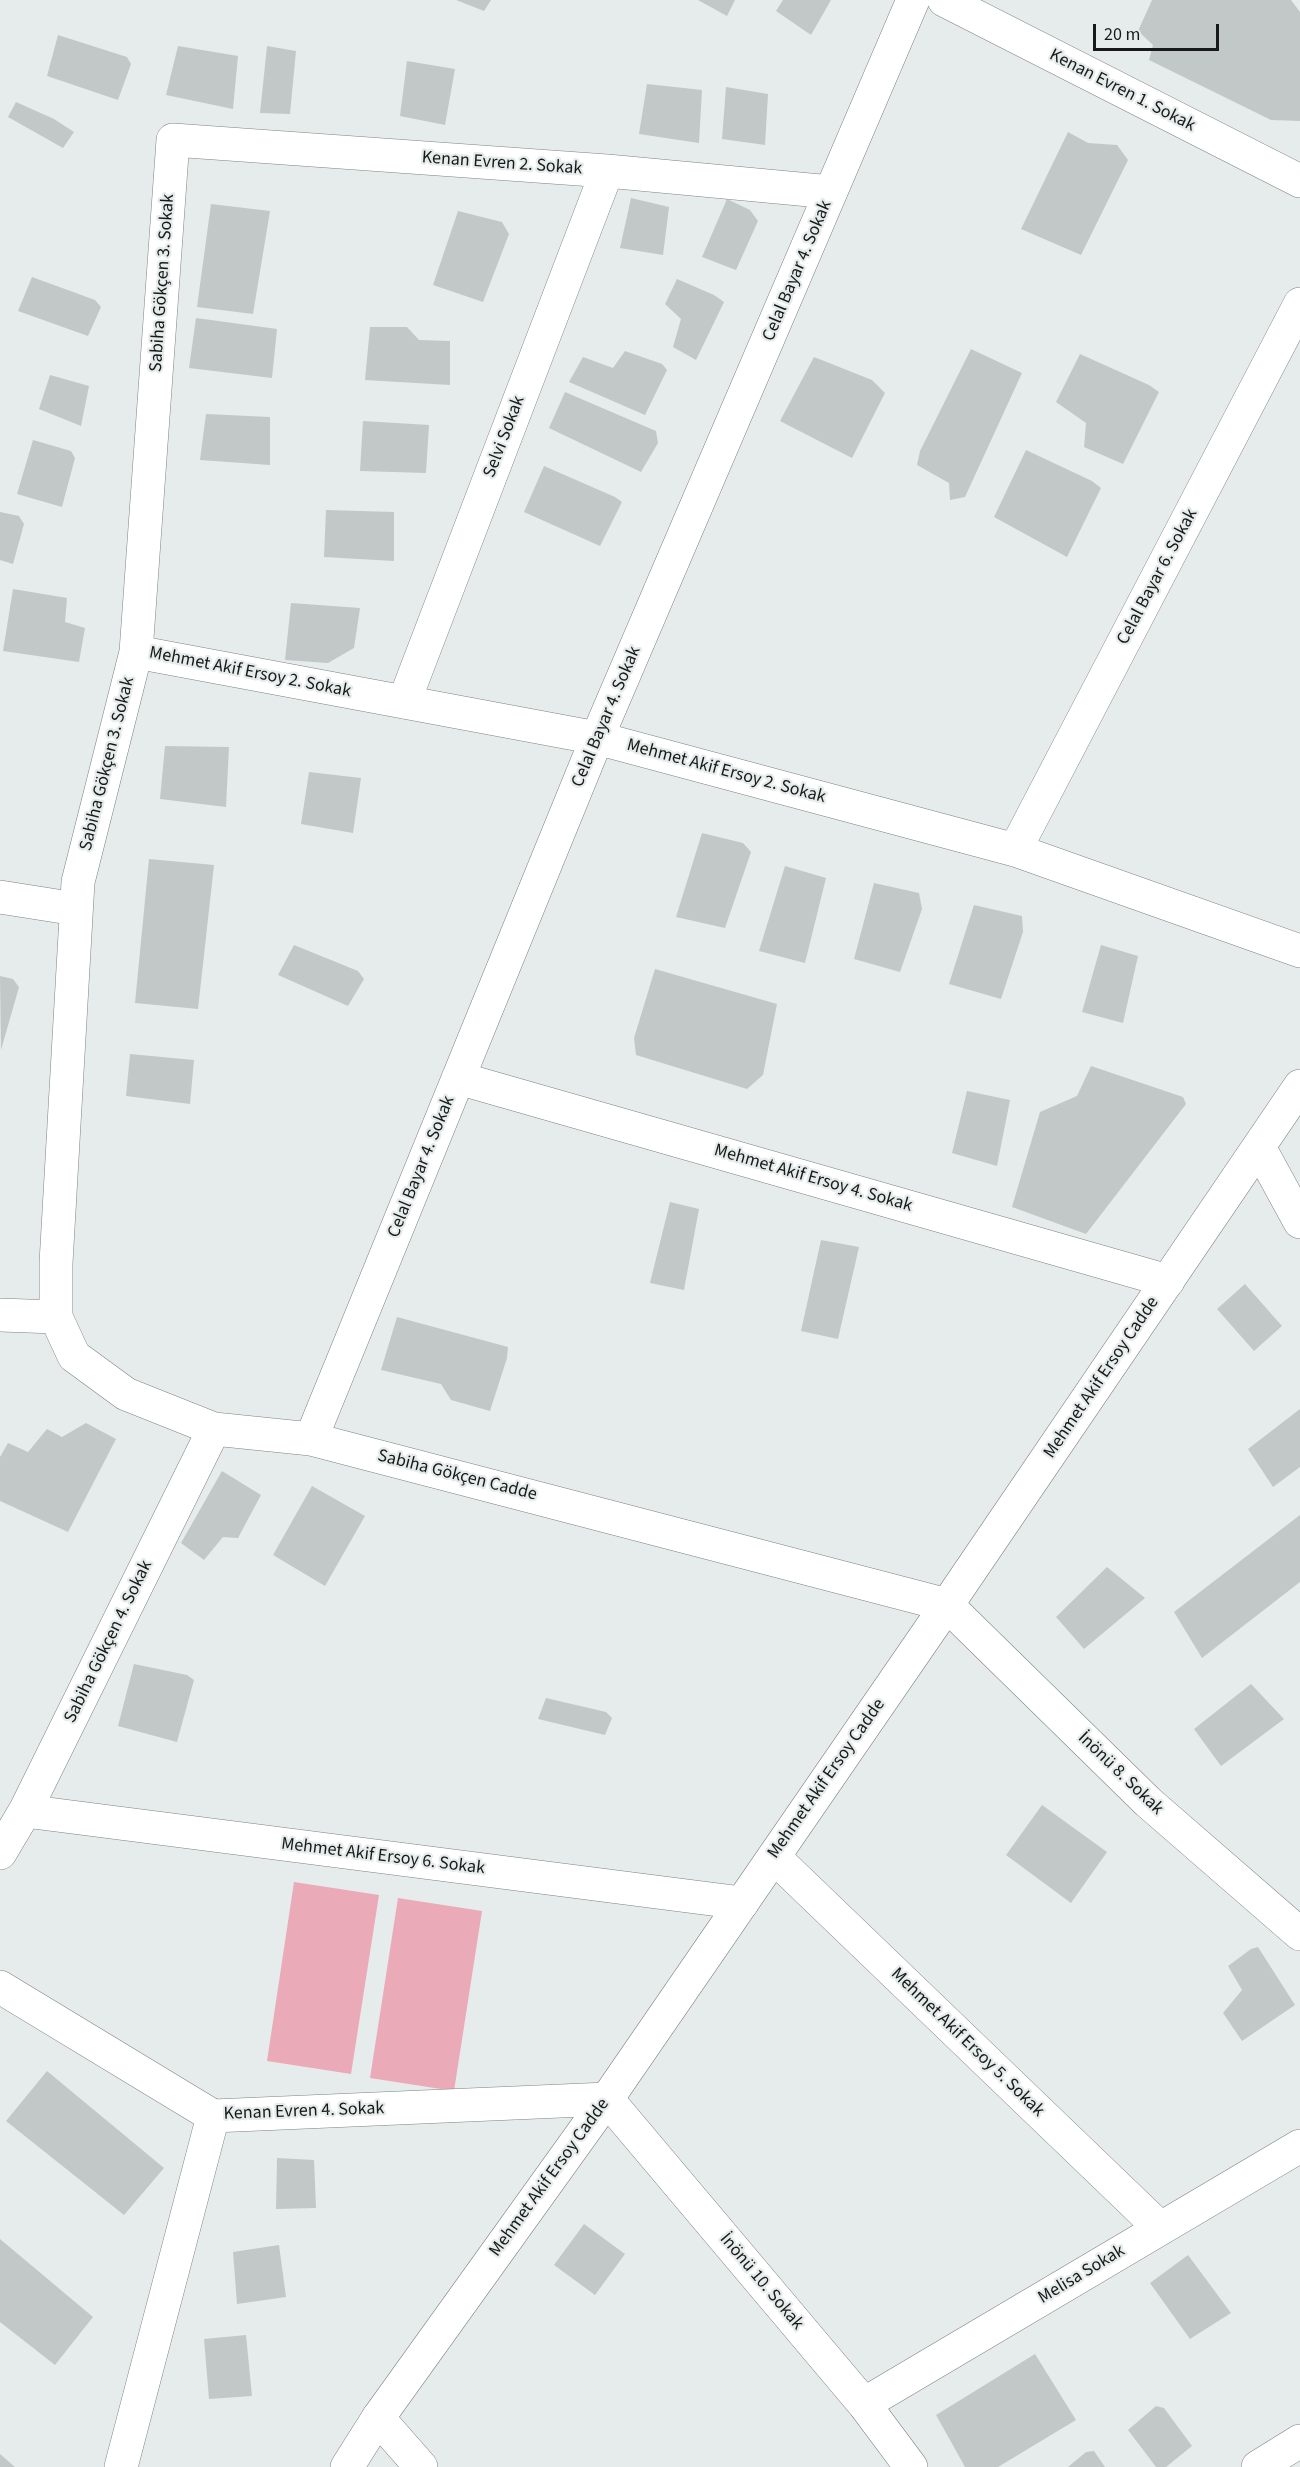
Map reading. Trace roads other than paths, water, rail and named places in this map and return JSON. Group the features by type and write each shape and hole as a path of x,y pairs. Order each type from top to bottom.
{"street":[{"name":"Celal Bayar 4. Sokak","path":"311,1439 597,738 913,0"},
{"name":"Kenan Evren 1. Sokak","path":"944,0 1300,181"},
{"name":"Kenan Evren 2. Sokak","path":"173,140 607,171 831,192"},
{"name":"Sabiha Gökçen 3. Sokak","path":"56,1317 56,1263 78,882 136,652 173,140"},
{"name":"Selvi Sokak","path":"404,702 607,171"},
{"name":"Celal Bayar 6. Sokak","path":"1015,850 1300,304"},
{"name":"Mehmet Akif Ersoy 2. Sokak","path":"136,652 597,738 1015,850 1300,951"},
{"path":"0,897 76,909"},
{"name":"Mehmet Akif Ersoy 4. Sokak","path":"458,1078 1168,1281"},
{"name":"Mehmet Akif Ersoy Cadde","path":"347,2467 378,2418 607,2099 774,1857 1300,1086"},
{"path":"1259,1147 1300,1222"},
{"path":"0,1315 56,1317"},
{"name":"Sabiha Gökçen Cadde","path":"56,1317 74,1356 126,1394 214,1429 311,1439 947,1605"},
{"name":"Sabiha Gökçen 4. Sokak","path":"0,1853 25,1811 214,1429"},
{"name":"İnönü 8. Sokak","path":"947,1605 1148,1802 1300,1934"},
{"name":"Mehmet Akif Ersoy 6. Sokak","path":"25,1811 742,1903"},
{"name":"Mehmet Akif Ersoy 5. Sokak","path":"774,1857 1160,2228"},
{"name":"Kenan Evren 4. Sokak","path":"0,1987 213,2116 607,2099"},
{"name":"İnönü 10. Sokak","path":"607,2099 864,2404 911,2467"},
{"path":"121,2467 213,2116"},
{"name":"Melisa Sokak","path":"864,2404 1300,2146"},
{"path":"378,2418 421,2467"},
{"path":"1258,2467 1300,2441"}]}
